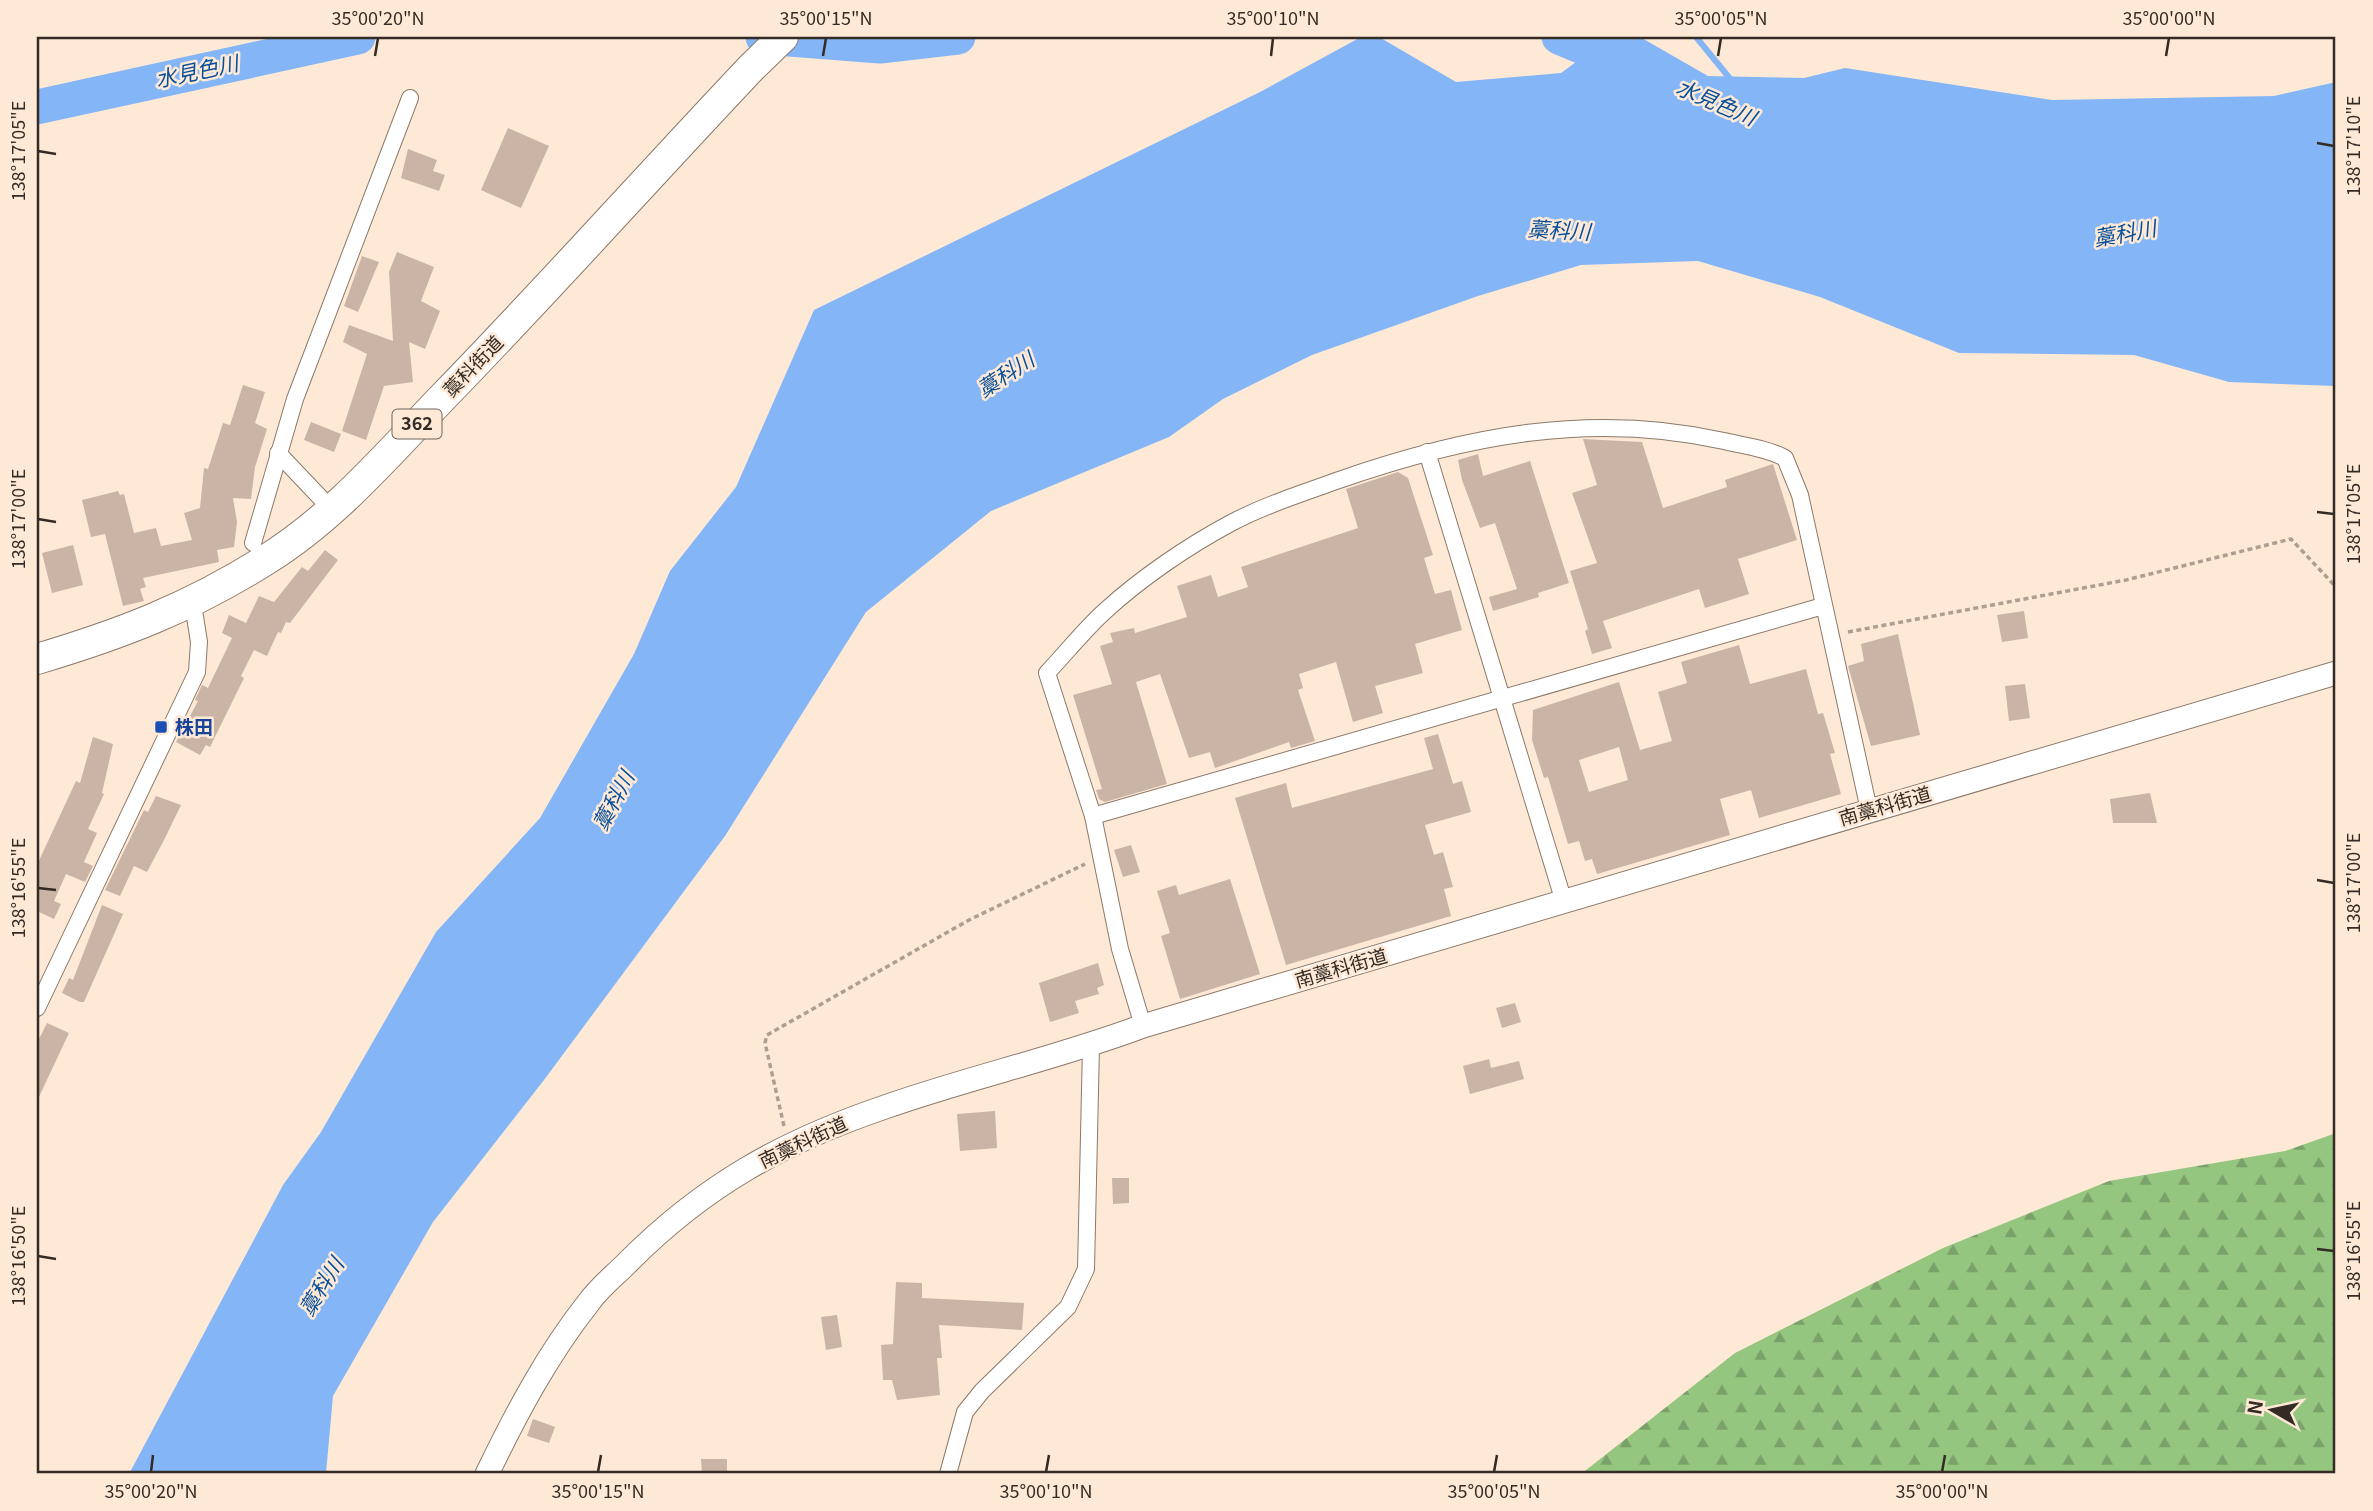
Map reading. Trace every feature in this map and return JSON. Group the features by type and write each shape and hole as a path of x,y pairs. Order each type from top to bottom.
{"highway":[{"name":"藁科街道","path":"37,659 115,636 192,604 267,560 333,511 525,313 728,92 783,37"}],"main road":[{"name":"南藁科街道","path":"487,1474 528,1391 589,1300 668,1222 732,1177 789,1145 884,1107 1091,1045 1143,1026 2336,673"}],"street":[{"path":"253,543 295,400 410,98"},
{"path":"1143,1026 1120,949 1093,816 1047,673 1105,611 1136,586 1230,524 1276,503 1427,452 1512,434 1558,429 1628,429 1701,436 1775,453 1785,458 1800,495 1869,810"},
{"path":"1427,452 1564,902"},
{"path":"278,453 333,511"},
{"path":"37,1008 197,672 200,642 192,604"},
{"path":"1093,816 1823,606"},
{"path":"948,1474 965,1412 982,1391 1068,1307 1086,1269 1091,1045"}],"path":[{"path":"1829,635 2126,580 2291,539 2336,587"},
{"path":"789,1145 765,1043 767,1035 969,920 1101,857"}],"green space":[{"path":"2336,1133 2336,1474 1581,1474 1735,1353 1943,1248 2109,1181 2285,1151"}],"water":[{"name":"藁科川","path":"1361,37 1379,37 1456,82 1561,73 1610,37 1640,37 1708,76 1804,78 1845,68 2052,100 2274,96 2336,82 2336,386 2229,382 2134,355 1959,353 1820,297 1698,261 1581,265 1478,296 1312,355 1223,399 1169,437 991,511 866,612 725,836 544,1080 433,1222 333,1396 326,1473 129,1474 283,1185 321,1132 436,932 540,818 634,654 670,571 736,487 814,310 1260,92"}],"building":[{"path":"508,128 549,146 521,208 481,190"},
{"path":"408,149 437,160 433,171 445,175 439,191 401,178"},
{"path":"397,252 434,267 421,301 440,311 425,349 409,342 413,382 384,386 366,440 342,431 367,354 343,342 349,325 393,341 389,272"},
{"path":"362,256 379,262 358,312 344,306"},
{"path":"243,385 265,392 255,423 267,429 255,467 251,499 233,498 237,522 234,547 217,550 219,562 143,578 146,587 140,589 144,601 123,606 105,534 91,537 82,500 118,491 120,495 124,494 134,533 156,528 161,546 192,540 184,513 200,508 204,468 208,469 223,423 230,425"},
{"path":"311,422 341,434 334,452 304,440"},
{"path":"1583,439 1642,442 1663,508 1727,487 1725,480 1773,464 1797,540 1738,559 1749,594 1705,608 1699,589 1603,621 1612,648 1592,654 1585,631 1588,629 1570,571 1597,563 1572,493 1597,485"},
{"path":"1478,454 1483,476 1530,461 1569,583 1538,593 1539,597 1493,611 1489,597 1517,589 1495,523 1480,528 1462,480 1458,460"},
{"path":"1398,472 1408,478 1433,555 1424,558 1435,594 1451,590 1462,630 1415,644 1423,673 1375,686 1383,713 1353,722 1336,662 1299,674 1303,688 1298,690 1315,741 1291,748 1289,742 1215,768 1210,752 1189,758 1160,674 1136,682 1167,784 1105,802 1099,799 1096,790 1102,789 1073,695 1112,684 1100,646 1113,642 1110,633 1134,628 1135,633 1187,617 1177,586 1211,575 1218,597 1248,587 1241,567 1358,528 1346,489"},
{"path":"73,545 83,585 52,593 42,553"},
{"path":"325,550 338,560 290,623 286,622 281,633 278,632 267,656 254,650 241,676 244,678 210,747 206,745 200,755 176,742 198,701 195,700 202,685 208,688 232,638 222,633 229,615 246,623 259,596 274,602 302,567 308,571"},
{"path":"2024,611 2028,638 2002,642 1997,615"},
{"path":"1898,634 1920,735 1871,746 1848,666 1864,661 1861,644"},
{"path":"1739,645 1750,684 1806,669 1818,714 1823,713 1835,753 1830,754 1841,794 1759,818 1751,790 1720,799 1730,835 1597,874 1592,859 1585,861 1579,841 1568,844 1548,777 1544,778 1532,740 1533,710 1619,682 1640,750 1672,741 1658,692 1687,683 1681,662","holes":["1619,747 1628,780 1589,792 1579,760"]},
{"path":"2025,684 2030,718 2009,721 2005,686"},
{"path":"1438,734 1453,784 1462,781 1471,812 1425,825 1434,855 1443,852 1453,887 1444,889 1451,916 1286,965 1235,798 1286,783 1292,808 1433,769 1424,738"},
{"path":"93,737 113,744 102,793 104,794 88,829 97,833 84,862 93,866 85,882 66,874 54,901 61,904 54,919 37,911 37,865 76,781 80,783"},
{"path":"2150,793 2157,823 2113,823 2110,799"},
{"path":"156,796 181,805 147,872 134,866 120,896 105,890 144,810 148,812"},
{"path":"1131,845 1140,872 1123,877 1114,850"},
{"path":"1230,879 1260,974 1180,999 1161,936 1170,933 1157,891 1176,885 1179,895"},
{"path":"102,905 123,914 84,1002 80,1002 62,993 69,978 73,980"},
{"path":"1098,963 1104,985 1097,988 1099,994 1075,1001 1079,1013 1050,1022 1039,983"},
{"path":"1515,1003 1521,1022 1502,1028 1496,1008"},
{"path":"47,1023 69,1033 37,1101 37,1043"},
{"path":"1489,1059 1491,1068 1519,1061 1524,1079 1470,1094 1463,1066"},
{"path":"995,1111 997,1148 960,1151 957,1114"},
{"path":"1112,1178 1129,1178 1129,1203 1113,1204"},
{"path":"896,1282 922,1283 922,1298 1024,1303 1022,1330 939,1325 942,1358 937,1358 940,1395 897,1400 892,1380 883,1380 881,1345 893,1344"},
{"path":"837,1315 842,1347 826,1350 821,1317"},
{"path":"533,1419 555,1427 549,1443 527,1436"},
{"path":"701,1459 727,1459 727,1474 702,1474"}],"waterway":[{"name":"水見色川","path":"37,107 358,37"},
{"name":"水見色川","path":"763,37 880,46 958,37"},
{"name":"水見色川","path":"1559,37 1636,69"},
{"path":"1696,37 1732,81"}],"place":[{"name":"株田","path":"161,727"}]}
